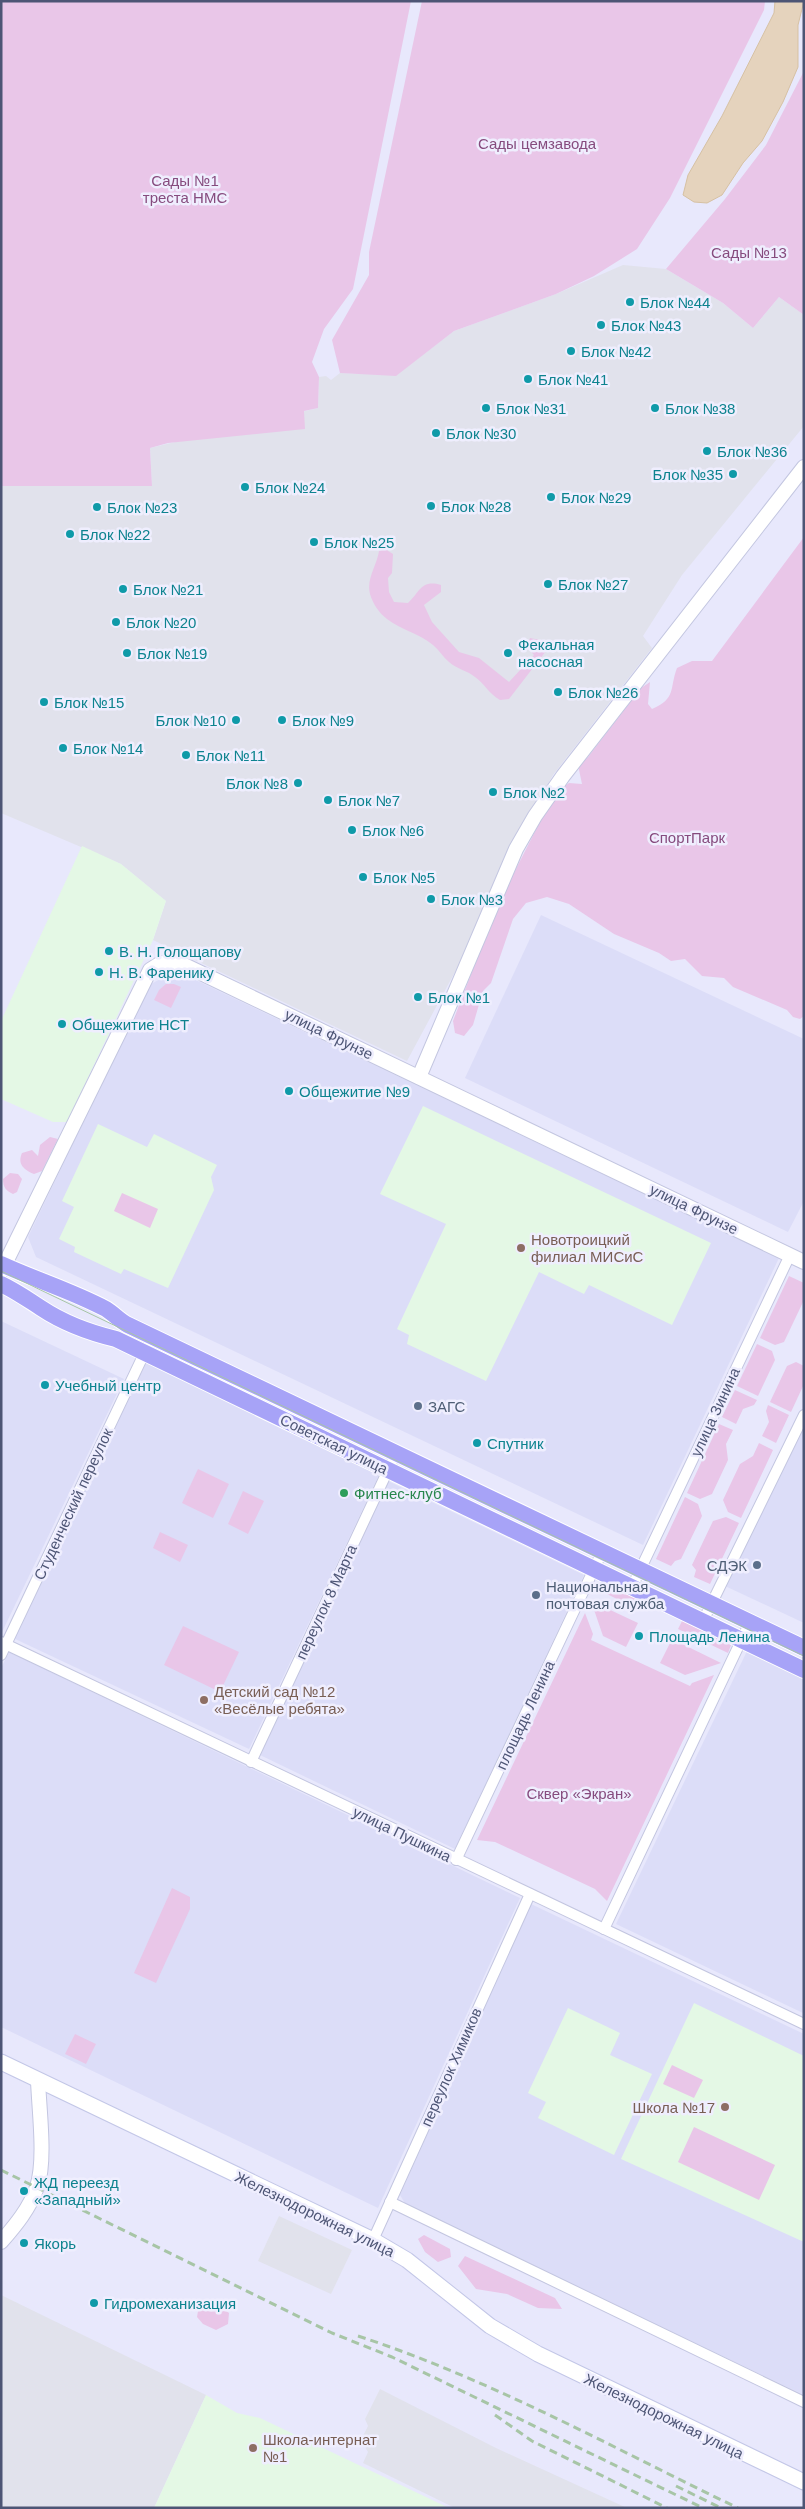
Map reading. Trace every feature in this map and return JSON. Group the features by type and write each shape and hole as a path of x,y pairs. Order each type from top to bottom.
{"main road":[{"name":"Советская улица","path":"2,1267 53,1284 99,1306 124,1323 152,1337 804,1648"},
{"name":"Советская улица","path":"1,1284 24,1295 42,1309 96,1334 116,1339 804,1670"},
{"name":"Железнодорожная улица","path":"1,2062 373,2240 406,2260 490,2326 538,2354 804,2482"}],"street":[{"path":"419,1077 516,849 535,816 659,650 804,467"},
{"name":"улица Фрунзе","path":"2,1267 150,970 161,963 178,962 804,1262"},
{"name":"улица Зинина","path":"632,1587 790,1255"},
{"name":"Студенческий переулок","path":"1,1655 4,1643 152,1337"},
{"path":"703,1621 804,1414"},
{"name":"переулок 8 Марта","path":"251,1762 396,1453"},
{"name":"площадь Ленина","path":"456,1860 602,1552"},
{"path":"604,1928 750,1622"},
{"name":"улица Пушкина","path":"4,1643 456,1860 604,1928 804,2024"},
{"name":"переулок Химиков","path":"373,2240 530,1894"},
{"path":"1,2242 15,2226 37,2187 41,2169 38,2080"},
{"path":"390,2202 804,2402"}],"shaded area":[{"path":"775,1 804,1 798,25 798,67 783,102 762,141 743,163 722,195 707,203 694,202 683,195 688,175 722,116 774,13"},
{"path":"623,265 666,269 723,303 753,328 779,297 804,315 804,426 682,575 643,636 652,648 553,775 519,833 470,944 407,1061 153,940 166,901 121,864 1,813 1,486 152,486 150,448 318,408 319,377 326,376 331,380 340,373 396,375 454,331 556,294"},
{"path":"82,846 121,864 166,901 153,940 67,1122 53,1122 1,1099 1,1021"},
{"path":"541,915 804,1039 804,1201 788,1232 465,1078"},
{"path":"183,974 779,1258 643,1545 36,1257 28,1237 149,985 168,975"},
{"name":"Новотроицкий филиал МИСиС","path":"423,1106 711,1243 672,1325 589,1285 584,1294 539,1272 486,1381 407,1344 409,1335 397,1329 446,1224 380,1194"},
{"path":"98,1124 147,1147 154,1134 217,1165 211,1177 214,1190 168,1288 124,1269 121,1274 74,1252 75,1247 59,1239 74,1207 62,1201"},
{"path":"1,1321 124,1379 2,1632 1,1632"},
{"path":"145,1361 379,1475 249,1749 13,1638"},
{"path":"804,1422 804,1623 725,1586"},
{"path":"388,1481 584,1575 455,1849 260,1755"},
{"path":"747,1651 804,1678 803,2013 616,1924"},
{"path":"9,1652 520,1898 378,2208 1,2027 1,1668"},
{"path":"531,1904 804,2034 804,2395 406,2205 400,2195"},
{"name":"Школа №17","path":"694,2003 804,2056 804,2242 621,2159"},
{"name":"Школа №17","path":"568,2008 620,2033 610,2055 652,2074 614,2155 538,2118 546,2102 528,2093"},
{"path":"279,2216 352,2250 331,2294 258,2261"},
{"path":"1,2295 206,2395 154,2508 1,2508"},
{"path":"380,2389 496,2448 627,2508 455,2508 363,2463 368,2452 361,2440 368,2426 365,2419"},
{"name":"Школа-интернат №1","path":"206,2395 237,2413 260,2418 449,2508 154,2508"}],"green space":[{"name":"Сады №1 треста НМС","path":"1,1 411,1 353,289 324,329 312,362 319,377 318,408 304,411 305,429 168,443 150,448 152,486 1,486"},
{"name":"Сады цемзавода","path":"422,1 765,1 764,10 670,198 637,249 594,276 556,294 454,331 396,376 340,373 332,340 369,275 369,252"},
{"name":"Сады №13","path":"804,71 804,315 779,297 753,328 723,303 666,269 725,199 766,145"},
{"name":"СпортПарк","path":"804,537 804,1016 800,1019 793,1017 787,1010 733,987 724,978 702,976 685,959 671,961 659,953 614,934 569,904 547,897 526,903 513,919 491,983 483,991 473,1025 464,1036 455,1033 453,1021 498,904 548,806 559,790 569,783 582,784 578,765 588,757 641,688 650,682 648,704 652,709 669,697 677,668 692,661 712,661"},
{"path":"385,549 393,554 392,573 388,578 389,592 394,602 408,603 425,585 441,585 441,592 424,605 432,622 459,652 479,658 509,682 534,655 527,647 530,638 540,640 546,651 509,699 500,700 496,698 475,677 449,662 428,641 392,623 379,611 370,594 369,583 379,551"},
{"path":"166,984 174,984 181,987 171,1008 154,1000 159,990"},
{"path":"50,1137 58,1139 42,1171 34,1174 27,1171 22,1166 20,1160 22,1153 32,1150 38,1156 40,1145"},
{"path":"10,1173 18,1174 22,1179 17,1192 13,1194 8,1192 3,1182 3,1179"},
{"path":"122,1193 158,1209 150,1228 114,1211"},
{"path":"789,1276 804,1283 804,1300 784,1342 775,1345 760,1338"},
{"path":"757,1344 772,1351 775,1360 758,1396 737,1386"},
{"path":"796,1362 804,1366 804,1384 791,1412 770,1402 787,1366"},
{"path":"735,1390 757,1400 754,1405 743,1409 736,1424 722,1417"},
{"path":"768,1405 789,1415 776,1443 762,1436 769,1422 766,1411"},
{"path":"719,1424 733,1430 726,1444 728,1460 712,1494 700,1499 687,1493"},
{"path":"759,1443 773,1450 741,1518 728,1512 723,1500 740,1464 753,1456"},
{"path":"198,1469 229,1484 213,1518 182,1503"},
{"path":"243,1491 264,1501 248,1534 228,1524"},
{"path":"685,1497 698,1504 702,1516 681,1559 675,1561 671,1566 656,1559"},
{"path":"726,1517 739,1523 710,1584 694,1577 696,1570 692,1565 713,1521"},
{"path":"160,1532 188,1545 180,1562 153,1548"},
{"path":"600,1582 645,1603 641,1611 597,1589"},
{"path":"591,1601 638,1623 626,1647 603,1636"},
{"name":"Сквер «Экран»","path":"585,1613 593,1634 591,1640 690,1686 692,1683 714,1675 607,1901 595,1889 495,1842 477,1840"},
{"path":"682,1621 731,1645 728,1653 678,1629"},
{"path":"183,1626 239,1652 220,1692 164,1665"},
{"path":"672,1639 721,1663 685,1675 660,1663"},
{"path":"172,1888 190,1897 190,1909 156,1983 134,1973"},
{"path":"75,2034 96,2044 86,2064 65,2054"},
{"path":"672,2065 703,2080 694,2098 663,2084"},
{"path":"694,2127 775,2165 759,2200 678,2162"},
{"path":"424,2235 450,2249 451,2257 438,2262 425,2252 418,2239"},
{"path":"465,2256 555,2298 562,2309 538,2308 507,2294 476,2289 458,2266"},
{"path":"202,2301 213,2301 229,2313 228,2324 216,2330 203,2324 197,2317 199,2305"}],"tram line":[{"path":"1,1271 804,1656"}],"railway":[{"path":"1,2170 332,2333 392,2357 703,2508"},
{"path":"358,2336 407,2353 503,2393 738,2508"},
{"path":"495,2415 532,2441 667,2508"},
{"path":"676,2486 721,2508"}],"place":[{"name":"Блок №44","path":"630,302"},
{"name":"Блок №43","path":"601,325"},
{"name":"Блок №42","path":"571,351"},
{"name":"Блок №41","path":"528,379"},
{"name":"Блок №31","path":"486,408"},
{"name":"Блок №38","path":"655,408"},
{"name":"Блок №30","path":"436,433"},
{"name":"Блок №36","path":"707,451"},
{"name":"Блок №35","path":"733,474"},
{"name":"Блок №24","path":"245,487"},
{"name":"Блок №29","path":"551,497"},
{"name":"Блок №28","path":"431,506"},
{"name":"Блок №23","path":"97,507"},
{"name":"Блок №22","path":"70,534"},
{"name":"Блок №25","path":"314,542"},
{"name":"Блок №27","path":"548,584"},
{"name":"Блок №21","path":"123,589"},
{"name":"Блок №20","path":"116,622"},
{"name":"Блок №19","path":"127,653"},
{"name":"Фекальная насосная","path":"508,653"},
{"name":"Блок №26","path":"558,692"},
{"name":"Блок №15","path":"44,702"},
{"name":"Блок №10","path":"236,720"},
{"name":"Блок №9","path":"282,720"},
{"name":"Блок №14","path":"63,748"},
{"name":"Блок №11","path":"186,755"},
{"name":"Блок №8","path":"298,783"},
{"name":"Блок №2","path":"493,792"},
{"name":"Блок №7","path":"328,800"},
{"name":"Блок №6","path":"352,830"},
{"name":"Блок №5","path":"363,877"},
{"name":"Блок №3","path":"431,899"},
{"name":"В. Н. Голощапову","path":"109,951"},
{"name":"Н. В. Фаренику","path":"99,972"},
{"name":"Блок №1","path":"418,997"},
{"name":"Общежитие НСТ","path":"62,1024"},
{"name":"Общежитие №9","path":"289,1091"},
{"name":"Новотроицкий филиал МИСиС","path":"521,1248"},
{"name":"Учебный центр","path":"45,1385"},
{"name":"ЗАГС","path":"418,1406"},
{"name":"Спутник","path":"477,1443"},
{"name":"Фитнес-клуб","path":"344,1493"},
{"name":"СДЭК","path":"757,1565"},
{"name":"Национальная почтовая служба","path":"536,1595"},
{"name":"Площадь Ленина","path":"639,1636"},
{"name":"Детский сад №12 «Весёлые ребята»","path":"204,1700"},
{"name":"Школа №17","path":"725,2107"},
{"name":"ЖД переезд «Западный»","path":"24,2191"},
{"name":"Якорь","path":"24,2243"},
{"name":"Гидромеханизация","path":"94,2303"},
{"name":"Школа-интернат №1","path":"253,2448"}]}
